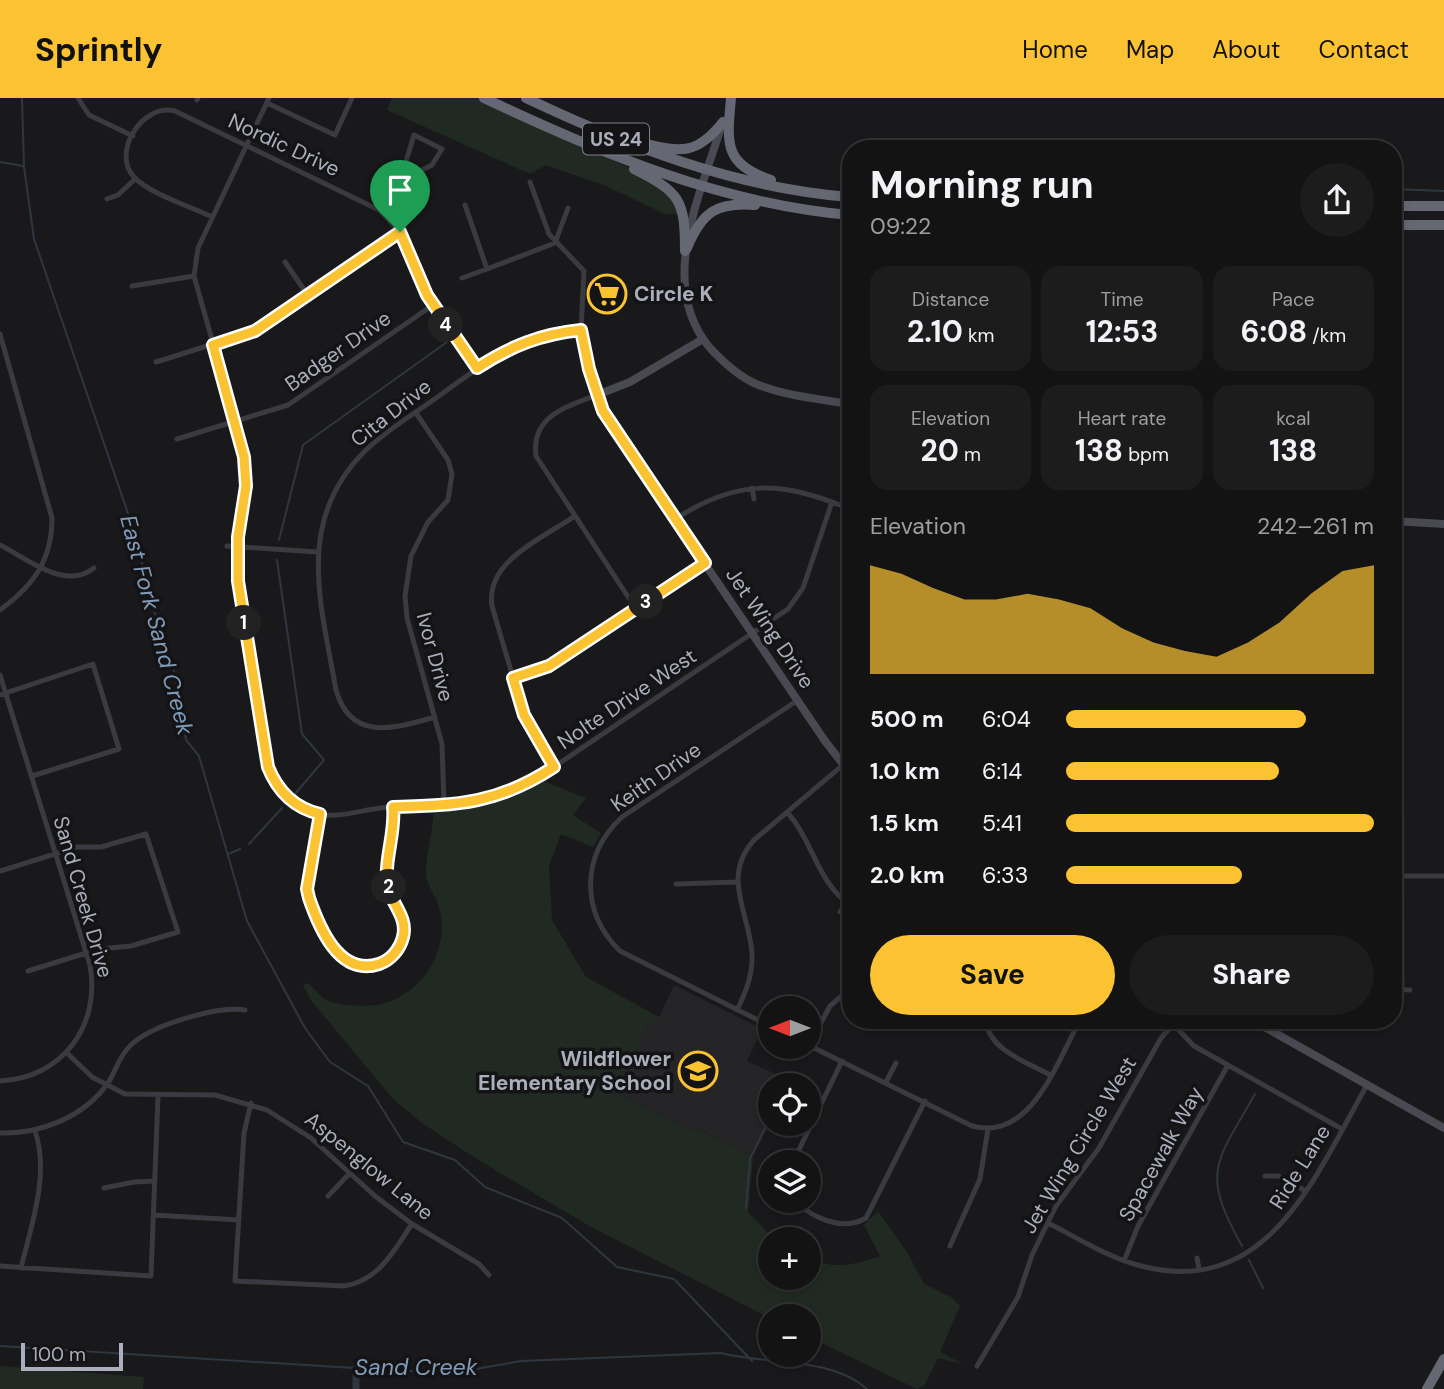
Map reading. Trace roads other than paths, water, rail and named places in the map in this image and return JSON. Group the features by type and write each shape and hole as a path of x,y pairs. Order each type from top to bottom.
{"highway":[{"name":"US 24","path":"484,98 586,145 703,187 808,210 842,214"},
{"name":"US 24","path":"526,98 643,149 708,170 818,194 842,196"},
{"path":"731,98 728,143 736,161 756,175 818,194"},
{"path":"584,125 628,140 683,150 704,143 723,122"},
{"path":"586,145 652,178 674,193 685,214 685,251"},
{"path":"685,251 696,226 717,208 743,204 808,210"},
{"path":"1402,206 1444,206"},
{"path":"1402,225 1444,225"},
{"path":"1427,1389 1444,1359"}],"main road":[{"path":"731,98 685,251 687,302 703,339 723,362 757,384 842,402"},
{"path":"597,395 629,382 703,339"},
{"name":"Jet Wing Drive","path":"597,395 617,434 752,634 798,700 842,755"},
{"path":"1402,521 1444,524"},
{"path":"1277,1029 1367,1085 1444,1128"}],"street":[{"path":"78,98 89,115 133,136 126,156 128,168 135,179 212,217"},
{"path":"352,98 335,135 268,101 198,248 194,276 236,422 246,477 237,547 238,590 268,767 275,784 287,798 320,814 307,889 309,898 339,955 356,964 372,965 386,961 396,952 404,930 403,919 388,882 394,831 393,807"},
{"name":"Nordic Drive","path":"133,136 148,114 168,110 380,210 400,232 433,305 477,368"},
{"path":"380,210 400,181 414,135 442,149 432,165 400,181"},
{"path":"107,199 118,195 135,179"},
{"path":"530,182 555,243"},
{"path":"465,205 487,269"},
{"path":"462,278 555,243 568,208"},
{"path":"156,362 255,331 400,232"},
{"name":"Jet Wing Drive","path":"555,243 584,271 581,330 597,395"},
{"path":"285,262 307,294"},
{"path":"132,286 194,276"},
{"name":"Badger Drive","path":"177,439 288,405 433,305"},
{"name":"Cita Drive","path":"435,717 397,728 378,729 359,722 342,706 326,636 317,552 326,511 346,471 373,444 477,368 534,338 581,330"},
{"path":"0,334 51,509 52,539 43,567 24,592 0,610"},
{"path":"597,395 548,417 540,427 535,441 539,465 636,608"},
{"name":"Ivor Drive","path":"416,413 448,460 452,474 447,500 428,522 411,556 405,596 407,618 443,750 443,805"},
{"path":"676,519 713,498 752,488 787,488 842,506"},
{"path":"752,488 754,499"},
{"name":"Nolte Drive West","path":"320,814 471,803 509,793 554,767 788,609 799,597 832,502"},
{"path":"554,767 524,715 492,606 491,591 496,575 508,562 575,516"},
{"path":"0,545 59,575 84,576 94,568"},
{"path":"227,546 317,552"},
{"path":"513,678 549,666 705,563"},
{"path":"3,694 93,664 119,749 32,776"},
{"name":"Sand Creek Drive","path":"0,675 3,694 32,776 92,976 92,1006 81,1035 67,1053 39,1073 0,1082"},
{"path":"1402,684 1402,989 1410,990"},
{"name":"Keith Drive","path":"758,1020 628,956 613,944 600,925 593,908 591,870 601,841 622,817 798,700"},
{"path":"737,1010 749,980 752,956 737,882 737,869 747,848 842,765"},
{"path":"787,812 806,837 824,877 842,896"},
{"path":"0,871 77,847 101,847 146,834 177,933 131,946 87,953 28,971"},
{"path":"1403,876 1444,876"},
{"path":"676,884 737,882"},
{"path":"821,1023 830,1006 842,996"},
{"path":"0,1133 35,1131 77,1112 106,1086 124,1052 144,1035 227,1007 245,1010"},
{"path":"988,1029 989,1035 999,1046 1050,1075"},
{"path":"821,1051 972,1126 988,1129 1012,1124 1024,1115 1075,1029"},
{"name":"Jet Wing Circle West","path":"977,1366 1018,1297 1062,1196 1099,1148 1161,1038 1169,1029"},
{"path":"1181,1029 1194,1046 1342,1129"},
{"name":"Aspenglow Lane","path":"67,1053 106,1086 125,1094 203,1094 251,1103 300,1130 349,1174 412,1224 479,1264 489,1275"},
{"path":"799,1150 842,1061"},
{"path":"886,1083 897,1063"},
{"name":"Spacewalk Way","path":"1125,1261 1138,1226 1228,1065"},
{"name":"Ride Lane","path":"1048,1223 1125,1261 1156,1269 1199,1269 1226,1263 1256,1247 1288,1219 1307,1191 1367,1085"},
{"path":"0,1266 151,1276 158,1096"},
{"path":"817,1213 839,1225 853,1224 866,1218 925,1101"},
{"path":"251,1103 244,1133 236,1281 352,1285 373,1275 385,1263 412,1224"},
{"path":"950,1246 980,1179 988,1129"},
{"path":"21,1268 38,1186 40,1159 35,1131"},
{"path":"328,1196 349,1174"},
{"path":"1265,1176 1278,1176 1307,1191"},
{"path":"104,1188 124,1183 155,1181"},
{"path":"154,1215 239,1220"},
{"path":"1197,1258 1199,1269"}],"waterway":[{"name":"East Fork Sand Creek","path":"22,98 24,167 34,239 134,531 154,610 173,666 186,740 199,756 247,921 305,1028 330,1062 368,1086 403,1142 455,1160 485,1187 562,1218 617,1267 674,1279 752,1361"},
{"path":"0,162 23,166"},
{"path":"1402,189 1444,191"},
{"path":"279,540 303,445 447,342"},
{"path":"277,560 302,734 324,760 294,795"},
{"path":"249,844 282,808"},
{"path":"228,854 240,849"},
{"path":"1242,1246 1221,1200 1217,1183 1218,1168 1231,1136 1255,1094"},
{"path":"746,1208 750,1159 761,1136"},
{"path":"1249,1260 1263,1288"},
{"name":"Sand Creek","path":"0,1346 402,1371 464,1371 521,1361 721,1353 816,1366 852,1378 867,1389"},
{"path":"356,1368 356,1389"}],"place":[{"name":"Circle K","path":"607,294"},
{"name":"Wildflower Elementary School","path":"698,1071"}]}
